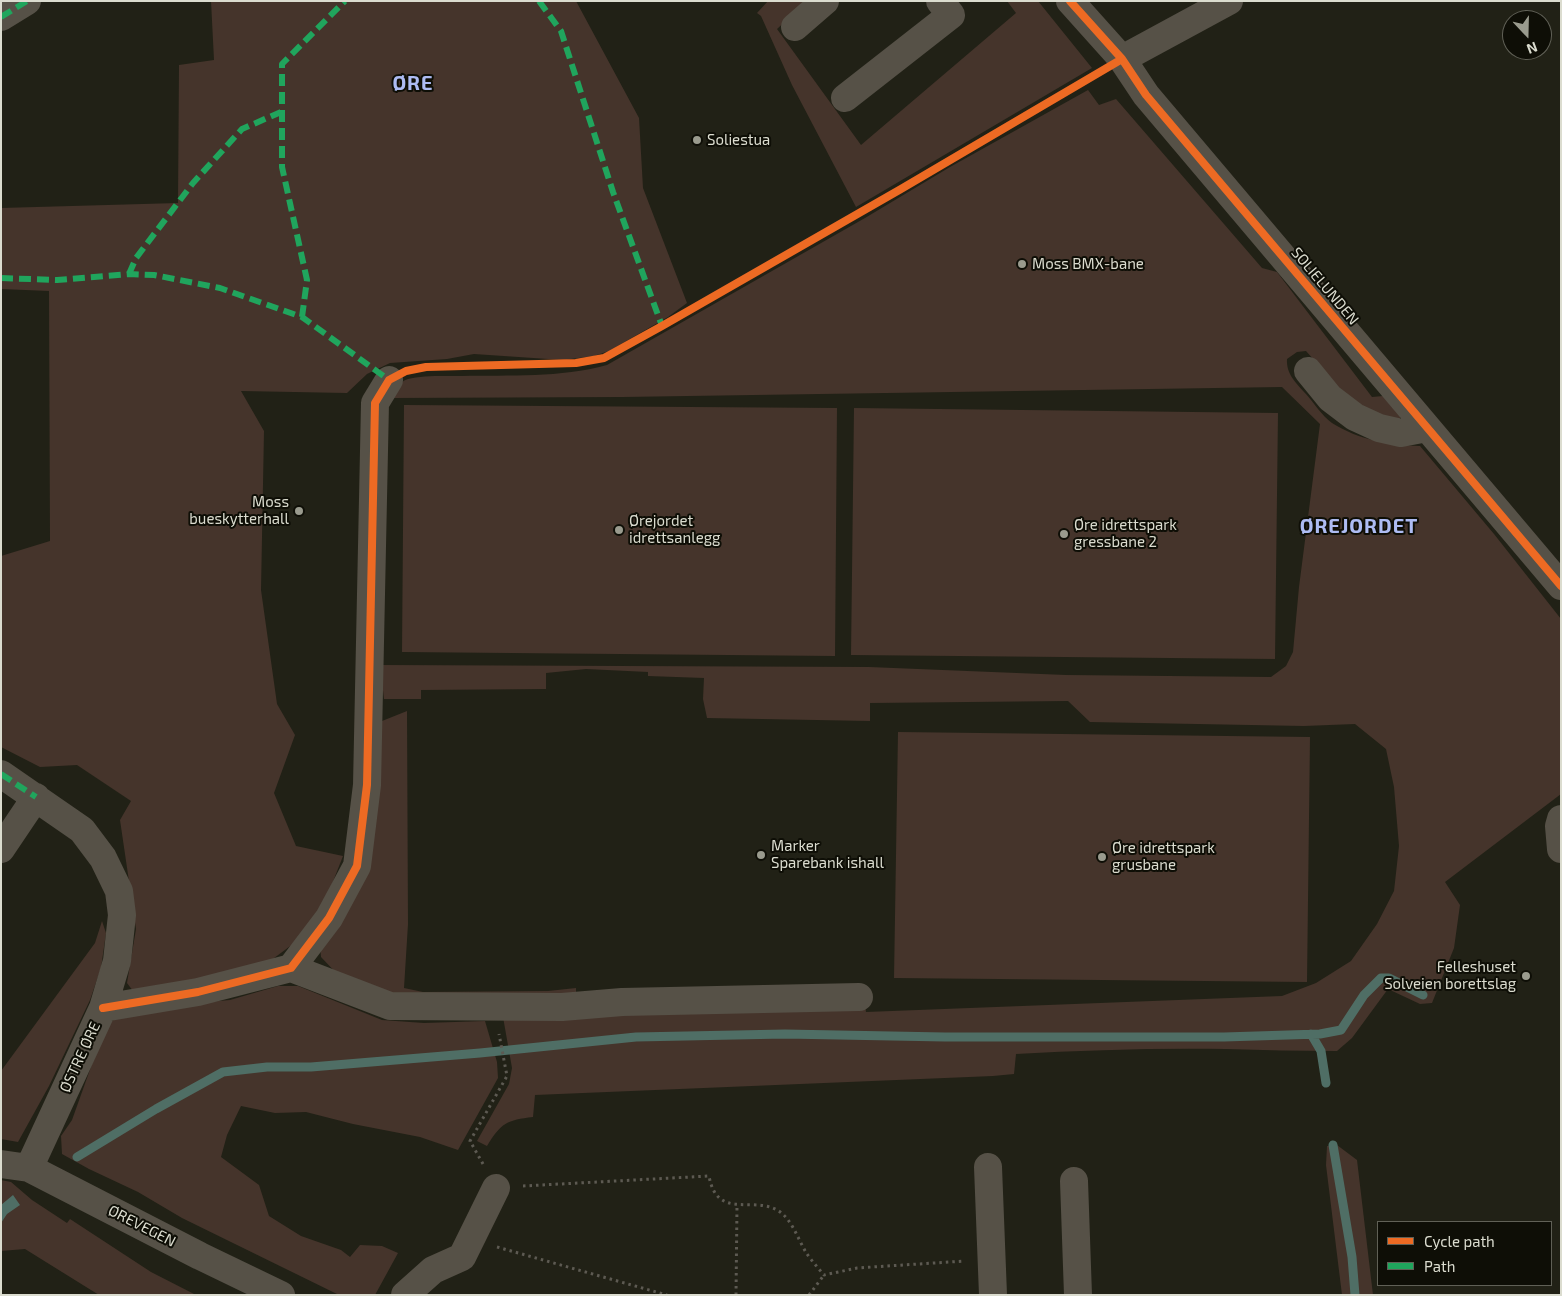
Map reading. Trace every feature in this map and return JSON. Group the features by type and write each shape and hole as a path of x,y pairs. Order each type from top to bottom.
{"street":[{"path":"1,17 27,1"},
{"path":"795,26 825,1"},
{"path":"846,98 951,16 940,1"},
{"name":"SOLIELUNDEN","path":"1070,1 1122,59 1146,95 1561,586"},
{"path":"1122,59 1229,1"},
{"path":"1308,371 1330,398 1355,417 1379,428 1401,433 1427,428"},
{"path":"291,968 329,918 357,866 367,785 375,403 388,380"},
{"name":"ØSTRE ØRE","path":"1,774 82,830 103,858 119,891 122,915 117,961 103,1008 29,1168"},
{"path":"1,849 36,798"},
{"path":"1561,819 1559,826 1559,846 1561,849"},
{"path":"103,1008 198,992 291,968 390,1006 562,1007 622,997 858,997"},
{"name":"ØREVEGEN","path":"1,1164 29,1168 280,1295"},
{"path":"988,1167 993,1295"},
{"path":"1074,1181 1078,1295"},
{"path":"407,1294 433,1270 462,1257 496,1188"}],"path":[{"path":"500,1036 507,1076 470,1141 496,1188 708,1176 711,1190 719,1198 737,1206 756,1206 778,1210 790,1224 808,1255 824,1275"},
{"path":"736,1295 737,1206"},
{"path":"471,1240 667,1295"},
{"path":"809,1295 824,1275 858,1268 992,1260"}],"shaded area":[{"path":"211,1 576,1 639,118 643,188 687,303 668,317 609,351 594,356 563,360 474,354 447,359 390,363 367,374 347,393 241,391 264,431 261,590 277,704 295,735 274,793 296,846 343,856 325,902 297,941 262,967 133,991 127,983 136,929 120,820 131,801 77,765 40,767 1,747 1,556 50,541 49,291 1,289 1,208 178,203 179,65 214,60"},
{"path":"768,1 807,1 777,29 861,145 1016,13 1007,1 1038,1 1092,68 856,207 792,85 761,16 757,13"},
{"path":"1088,90 1099,105 1116,99 1262,268 1277,272 1372,397 1383,396 1400,414 1400,422 1388,421 1346,396 1306,351 1297,352 1287,359 1288,369 1295,382 1321,413 1332,423 1353,434 1386,443 1420,446 1494,534 1561,619 1561,794 1445,882 1460,905 1454,948 1432,1003 1420,1004 1388,989 1352,1038 1337,1051 1174,1049 1016,1054 1014,1074 993,1076 535,1095 533,1117 511,1121 506,1124 496,1132 487,1146 477,1141 509,1084 512,1068 503,1017 865,1005 866,1012 1282,996 1316,983 1351,961 1377,924 1394,891 1399,846 1394,787 1386,749 1355,724 1304,726 1090,722 1068,701 870,703 870,721 707,718 703,699 704,678 648,676 648,672 586,669 546,673 546,689 421,690 421,699 384,699 380,665 869,667 1066,675 1271,677 1286,666 1293,652 1299,587 1320,424 1282,387 622,397 391,398 399,384 414,378 553,374 607,365 865,218 950,167"},
{"name":"Ørejordet idrettsanlegg","path":"404,405 837,408 835,656 402,652"},
{"name":"Øre idrettspark gressbane 2","path":"854,408 1278,413 1275,659 851,655"},
{"path":"407,711 408,924 404,988 423,992 548,991 576,988 576,994 396,1000 339,976 321,957 320,945 327,936 382,721"},
{"name":"Øre idrettspark grusbane","path":"898,732 1310,737 1307,982 894,978"},
{"path":"102,921 106,933 101,968 90,1000 49,1086 18,1142 1,1139 1,1071 95,943"},
{"path":"278,986 298,986 382,1020 424,1023 485,1021 497,1062 498,1078 458,1150 420,1137 353,1124 306,1112 275,1113 241,1106 227,1135 221,1157 259,1185 269,1216 301,1236 341,1250 350,1257 360,1245 382,1246 398,1253 375,1295 339,1295 182,1218 138,1192 62,1154 61,1136 72,1120 92,1064 111,1021 149,1007 230,1000"},
{"path":"1337,1145 1357,1160 1373,1295 1342,1295 1326,1165 1327,1146"},
{"path":"1,1180 11,1182 32,1200 67,1223 70,1219 151,1272 196,1295 99,1295 25,1249 1,1251"}],"water":[{"path":"13,1195 20,1205 7,1214 1,1223 1,1205"}],"waterway":[{"path":"77,1157 156,1109 223,1072 267,1067 311,1067 480,1053 636,1037 785,1034 945,1037 1224,1037 1320,1034 1341,1030 1364,995 1381,978 1389,978 1423,995"},
{"path":"1311,1034 1321,1051 1326,1083"},
{"path":"1333,1145 1352,1257 1355,1295"}],"marked path":[{"path":"1,17 27,1"},
{"path":"302,317 307,280 282,167 282,64 345,1"},
{"path":"539,1 561,31 613,192 662,326"},
{"path":"129,274 136,258 193,183 242,129 281,112"},
{"path":"1,278 57,280 129,274 154,275 220,288 302,317 389,380"},
{"path":"1,774 36,797"}],"cycle path":[{"path":"1070,1 1122,59 1146,95 1561,586"},
{"path":"103,1008 198,992 291,968 329,918 357,866 367,785 375,403 389,380 406,371 426,367 576,363 604,358 901,189 1122,59"}],"place":[{"name":"Soliestua","path":"697,140"},
{"name":"Moss BMX-bane","path":"1022,264"},
{"name":"Moss bueskytterhall","path":"299,511"},
{"name":"Ørejordet idrettsanlegg","path":"619,530"},
{"name":"Øre idrettspark gressbane 2","path":"1064,534"},
{"name":"Marker Sparebank ishall","path":"761,855"},
{"name":"Øre idrettspark grusbane","path":"1102,857"},
{"name":"Felleshuset Solveien borettslag","path":"1526,976"}],"district":[{"name":"ØRE","path":"413,83"},
{"name":"ØREJORDET","path":"1359,526"}]}
